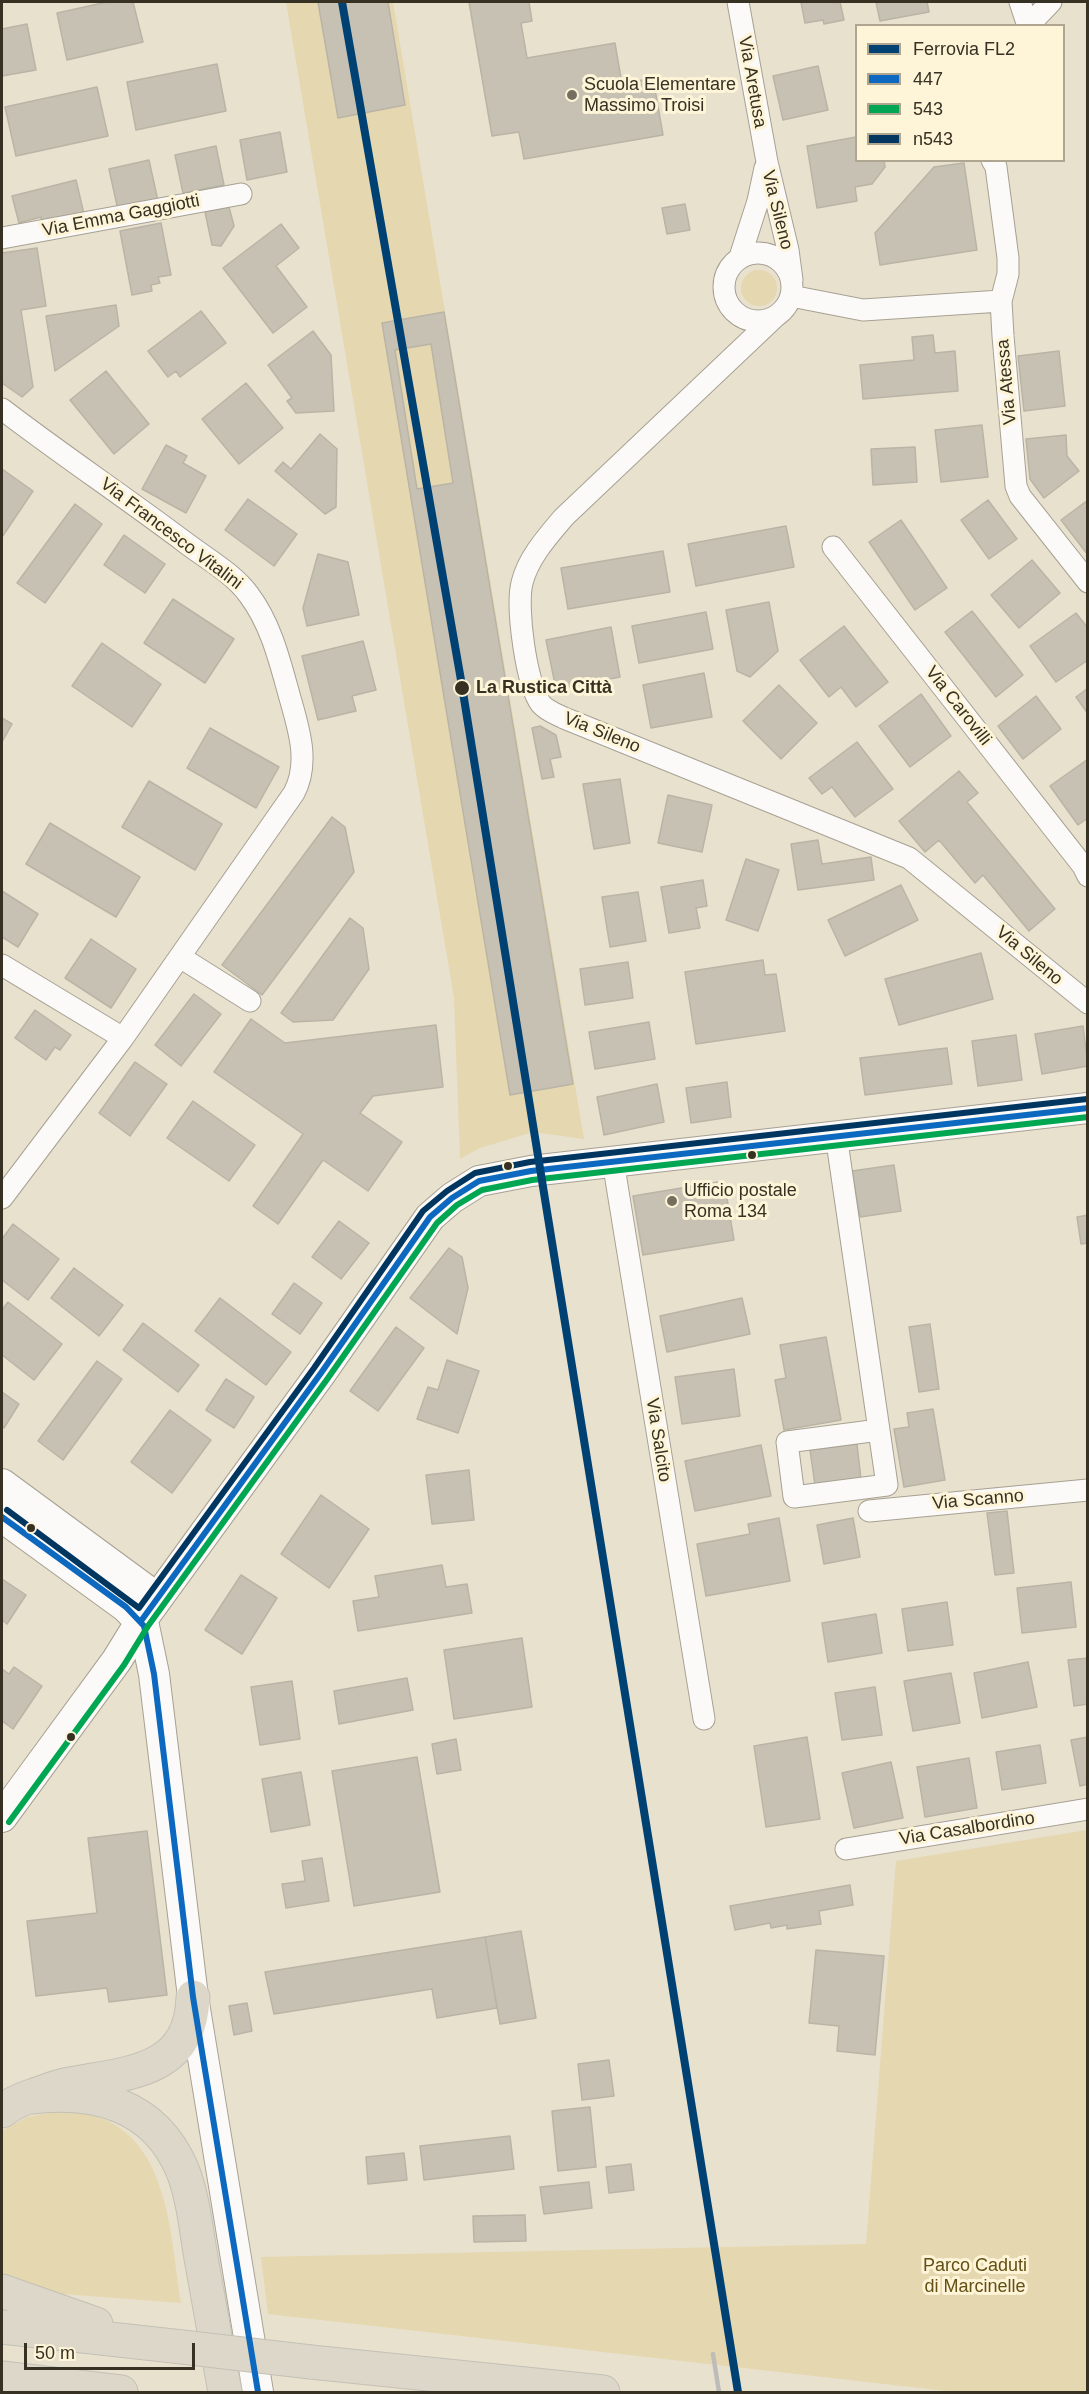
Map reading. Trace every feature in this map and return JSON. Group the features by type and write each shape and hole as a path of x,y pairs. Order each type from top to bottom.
{"highway":[{"path":"2,2111 15,2102 62,2086 136,2072 158,2064 173,2051 186,2032 193,2012 194,1997"},
{"path":"31,2097 82,2095 113,2102 132,2111 155,2128 174,2153 187,2187 225,2392"},
{"path":"2,2291 168,2346"},
{"path":"2,2327 603,2392"},
{"path":"8,2380 121,2392"}],"street":[{"name":"Via Aretusa","path":"738,2 767,162"},
{"path":"1020,2 1027,24"},
{"path":"1030,24 1051,2"},
{"name":"Via Sileno","path":"740,257 758,201 767,162"},
{"name":"Via Sileno","path":"767,162 788,250 791,288"},
{"name":"Via Atessa","path":"993,162 996,167 1008,258 1008,274 1001,301 1016,486 1020,496 1088,582"},
{"name":"Via Emma Gaggiotti","path":"2,238 241,194"},
{"path":"750,253 772,255 788,270 791,288 788,304 775,317 764,321 752,321 740,317 731,309 725,299 723,287 725,276 731,265 740,257 750,253"},
{"path":"791,288 863,310 1001,301"},
{"name":"Via Sileno","path":"775,317 564,517 543,542 528,568 521,593 525,647 531,681 538,699 544,708 564,718 909,858 1088,1004"},
{"name":"Via Francesco Vitalini","path":"2,409 240,584 259,609 273,641 301,737 302,760 301,777 294,793 123,1038 2,1198"},
{"name":"Via Carovilli","path":"833,547 1086,868"},
{"path":"180,957 250,1001"},
{"path":"2,965 123,1038"},
{"path":"2,1817 104,1679 149,1610 321,1373 420,1229 435,1212 464,1189 491,1177 613,1161 1088,1108"},
{"path":"836,1135 879,1430 887,1485 794,1497 787,1442 879,1430"},
{"name":"Via Salcito","path":"613,1161 704,1719"},
{"path":"2,1484 52,1536 149,1610"},
{"name":"Via Scanno","path":"869,1511 1088,1490"},
{"path":"2,1517 52,1536"},
{"path":"149,1610 147,1638 154,1674 194,1997 258,2392"},
{"name":"Via Casalbordino","path":"846,1849 1088,1809"}],"green space":[{"path":"286,2 393,2 584,1139 533,1132 480,1148 460,1159 454,998"},
{"path":"759,270 772,275 777,288 772,301 759,306 746,301 741,288 746,275"},
{"name":"Parco Caduti di Marcinelle","path":"1087,1830 1087,2392 955,2392 268,2314 261,2257 866,2244 896,1861"},
{"path":"58,2111 75,2112 103,2119 125,2132 142,2151 154,2173 170,2225 181,2303 37,2292 2,2276 2,2131 27,2117"}],"building":[{"path":"107,2 133,2 143,42 67,60 57,13"},
{"path":"318,2 388,2 405,105 338,118"},
{"path":"469,2 529,2 532,21 521,23 527,58 615,43 622,84 653,78 663,135 524,159 519,132 492,136"},
{"path":"801,2 840,2 844,20 824,24 823,20 805,23"},
{"path":"876,2 927,2 929,12 880,21"},
{"path":"27,24 36,70 2,76 2,29"},
{"path":"217,64 226,111 136,130 127,82"},
{"path":"818,66 828,110 783,120 773,76"},
{"path":"97,87 108,136 16,156 5,107"},
{"path":"280,132 287,172 247,180 240,140"},
{"path":"855,137 855,162 884,162 885,167 872,184 855,187 857,201 817,208 807,146"},
{"path":"216,146 224,185 183,193 175,155"},
{"path":"149,160 158,201 118,210 109,169"},
{"path":"964,163 977,250 880,265 875,233 934,167"},
{"path":"76,180 84,214 42,224 41,217 19,223 12,196"},
{"path":"685,204 690,230 667,234 662,208"},
{"path":"229,207 234,226 221,246 212,245 205,212"},
{"path":"161,223 171,275 158,277 160,283 151,285 152,291 132,295 120,231"},
{"path":"281,224 299,248 276,266 307,307 273,333 223,268"},
{"path":"37,248 46,306 21,310 33,387 22,397 2,383 2,253"},
{"path":"116,305 119,326 55,371 46,316"},
{"path":"201,311 226,343 180,377 176,371 168,377 148,351"},
{"path":"444,312 573,1084 510,1095 382,323"},
{"path":"313,331 331,355 334,411 296,413 287,401 292,398 268,365"},
{"path":"933,335 935,353 955,351 958,391 863,399 860,365 914,360 912,337"},
{"path":"431,344 453,483 417,489 395,350"},
{"path":"1059,351 1065,406 1024,411 1018,356"},
{"path":"106,371 149,424 114,454 70,400"},
{"path":"246,383 283,428 239,464 202,419"},
{"path":"982,425 988,477 941,482 935,430"},
{"path":"320,434 337,449 336,507 325,514 275,471 283,462 291,469"},
{"path":"1066,435 1067,456 1079,471 1044,498 1030,479 1026,439"},
{"path":"166,445 187,456 183,463 206,476 186,513 142,489"},
{"path":"915,447 917,482 873,485 871,449"},
{"path":"2,469 33,491 2,537"},
{"path":"248,499 297,534 274,566 225,530"},
{"path":"988,500 1017,539 989,559 961,520"},
{"path":"1088,500 1088,555 1061,520"},
{"path":"75,504 102,524 45,603 17,583"},
{"path":"901,520 947,588 915,610 869,542"},
{"path":"786,526 794,567 696,586 688,544"},
{"path":"124,535 165,564 145,593 104,565"},
{"path":"663,551 670,592 568,609 561,568"},
{"path":"318,554 348,562 359,615 307,626 303,608"},
{"path":"1032,560 1060,593 1019,628 991,595"},
{"path":"173,599 234,639 205,683 144,643"},
{"path":"769,602 778,651 750,677 737,671 726,610"},
{"path":"972,611 1023,675 996,697 945,632"},
{"path":"706,612 713,649 639,663 632,626"},
{"path":"1076,613 1088,628 1088,660 1056,682 1030,646"},
{"path":"844,626 888,682 856,707 841,687 829,697 800,660"},
{"path":"611,627 620,677 556,689 546,640"},
{"path":"363,641 376,690 352,696 356,711 318,720 302,656"},
{"path":"102,643 161,684 132,727 72,686"},
{"path":"704,673 712,717 651,728 643,685"},
{"path":"779,685 817,723 781,759 743,721"},
{"path":"1088,688 1088,714 1076,697"},
{"path":"921,694 951,736 910,767 879,726"},
{"path":"1036,696 1061,729 1023,759 998,726"},
{"path":"2,718 12,724 2,742"},
{"path":"540,726 556,735 561,757 550,759 554,777 542,779 532,728"},
{"path":"210,728 279,767 256,808 187,768"},
{"path":"857,742 893,789 855,817 832,787 822,794 809,778"},
{"path":"1088,759 1088,818 1078,825 1050,786"},
{"path":"959,771 978,793 967,802 1055,909 1029,931 983,875 975,883 939,840 925,852 899,821"},
{"path":"620,779 630,843 594,849 583,784"},
{"path":"149,781 222,824 195,870 122,827"},
{"path":"668,795 712,805 702,852 658,843"},
{"path":"332,817 345,827 354,872 262,995 222,965"},
{"path":"50,823 140,877 116,917 26,864"},
{"path":"818,840 822,864 871,857 874,880 798,890 791,844"},
{"path":"746,859 779,870 758,931 726,920"},
{"path":"703,880 707,906 696,908 700,928 669,933 661,887"},
{"path":"901,885 918,920 845,956 828,920"},
{"path":"2,891 38,914 18,947 2,937"},
{"path":"638,892 646,941 610,947 602,897"},
{"path":"350,918 363,928 369,969 333,1020 293,1022 281,1013"},
{"path":"91,939 136,969 111,1008 65,978"},
{"path":"981,953 993,999 899,1025 885,979"},
{"path":"763,960 765,975 776,974 785,1031 696,1044 685,972"},
{"path":"628,962 633,998 585,1005 580,969"},
{"path":"194,994 221,1014 181,1066 155,1045"},
{"path":"35,1010 71,1035 60,1050 55,1047 46,1060 15,1038"},
{"path":"251,1019 285,1043 436,1025 443,1087 373,1096 360,1113 402,1142 368,1191 323,1160 278,1224 253,1206 303,1134 214,1072"},
{"path":"649,1022 655,1059 595,1069 589,1032"},
{"path":"1083,1026 1088,1066 1042,1074 1035,1034"},
{"path":"1016,1035 1022,1080 978,1086 972,1041"},
{"path":"947,1048 952,1084 865,1095 860,1058"},
{"path":"135,1062 167,1084 130,1136 99,1113"},
{"path":"727,1082 731,1117 691,1123 686,1088"},
{"path":"657,1084 664,1122 604,1135 597,1097"},
{"path":"193,1101 255,1145 229,1181 167,1138"},
{"path":"894,1165 901,1211 860,1217 852,1171"},
{"path":"724,1181 734,1240 643,1255 633,1196"},
{"path":"1088,1215 1088,1243 1081,1244 1077,1217"},
{"path":"339,1221 369,1243 341,1279 312,1257"},
{"path":"13,1224 59,1259 28,1300 2,1280 2,1239"},
{"path":"449,1248 462,1257 468,1288 457,1334 410,1298"},
{"path":"74,1268 123,1305 99,1336 51,1298"},
{"path":"294,1283 322,1303 300,1334 272,1314"},
{"path":"220,1298 291,1352 266,1385 195,1331"},
{"path":"742,1298 750,1334 667,1352 660,1316"},
{"path":"8,1302 62,1344 34,1380 2,1355 2,1310"},
{"path":"143,1323 199,1365 178,1392 123,1350"},
{"path":"930,1324 939,1389 919,1392 909,1327"},
{"path":"396,1327 424,1348 378,1411 350,1391"},
{"path":"826,1337 841,1420 784,1430 775,1380 786,1378 780,1345"},
{"path":"447,1360 479,1371 458,1433 417,1419 428,1387 438,1390"},
{"path":"97,1361 122,1379 63,1460 38,1441"},
{"path":"734,1369 740,1416 682,1424 675,1377"},
{"path":"226,1379 254,1397 234,1428 206,1410"},
{"path":"2,1392 19,1404 4,1428 2,1426"},
{"path":"933,1409 945,1480 904,1487 894,1429 909,1427 907,1413"},
{"path":"170,1410 211,1440 172,1493 131,1462"},
{"path":"857,1444 861,1479 815,1485 810,1450"},
{"path":"761,1445 771,1496 695,1511 685,1461"},
{"path":"469,1470 474,1520 432,1524 426,1475"},
{"path":"321,1495 369,1529 329,1588 281,1554"},
{"path":"1007,1511 1014,1573 995,1575 987,1513"},
{"path":"779,1518 790,1581 706,1596 697,1544 750,1534 748,1524"},
{"path":"853,1518 860,1557 824,1564 817,1525"},
{"path":"442,1565 446,1587 467,1584 472,1613 358,1631 353,1601 379,1597 375,1576"},
{"path":"241,1575 277,1598 242,1654 205,1630"},
{"path":"2,1579 26,1595 7,1624 2,1620"},
{"path":"1071,1582 1076,1627 1022,1633 1017,1588"},
{"path":"947,1602 953,1645 908,1651 902,1609"},
{"path":"876,1614 882,1653 828,1662 822,1623"},
{"path":"522,1638 532,1707 454,1719 444,1650"},
{"path":"1088,1658 1088,1704 1074,1706 1068,1660"},
{"path":"1028,1662 1037,1707 982,1718 974,1673"},
{"path":"14,1667 42,1686 13,1729 2,1721 2,1669 9,1674"},
{"path":"951,1673 960,1723 913,1731 904,1681"},
{"path":"407,1678 413,1710 339,1724 334,1691"},
{"path":"292,1681 300,1739 260,1745 251,1687"},
{"path":"875,1687 882,1735 842,1740 835,1693"},
{"path":"807,1737 820,1819 766,1827 754,1746"},
{"path":"1088,1737 1088,1784 1080,1786 1071,1740"},
{"path":"456,1739 461,1770 437,1774 432,1744"},
{"path":"1040,1745 1046,1783 1002,1790 996,1752"},
{"path":"417,1757 440,1892 354,1906 332,1771"},
{"path":"969,1758 977,1808 925,1817 917,1767"},
{"path":"891,1762 903,1818 854,1828 842,1773"},
{"path":"301,1772 310,1825 271,1832 262,1779"},
{"path":"147,1831 167,1995 109,2002 107,1988 36,1996 27,1921 97,1913 88,1838"},
{"path":"322,1858 329,1901 286,1908 282,1884 305,1881 302,1861"},
{"path":"850,1885 853,1905 819,1911 821,1924 787,1929 787,1925 771,1928 770,1923 735,1930 730,1906"},
{"path":"521,1931 536,2018 500,2024 485,1937"},
{"path":"485,1937 497,2008 437,2018 432,1989 274,2014 265,1972"},
{"path":"816,1950 884,1956 875,2055 837,2051 839,2026 809,2023"},
{"path":"247,2003 252,2031 234,2035 229,2006"},
{"path":"609,2060 614,2096 582,2100 578,2064"},
{"path":"590,2107 596,2167 558,2171 552,2111"},
{"path":"510,2136 514,2169 424,2180 420,2146"},
{"path":"404,2153 407,2180 368,2184 366,2157"},
{"path":"631,2164 634,2190 609,2193 606,2167"},
{"path":"589,2182 592,2208 544,2214 540,2187"},
{"path":"525,2215 526,2241 474,2242 473,2216"}],"railway":[{"path":"713,2354 719,2392"}],"rail line":[{"name":"FL2","path":"342,2 461,680 738,2392"}],"transit line":[{"name":"n543","path":"7,1510 139,1608 314,1368 423,1211 447,1191 475,1173 530,1162 1087,1099"},
{"name":"447","path":"141,1621 321,1373 430,1217 452,1198 479,1181 531,1171 1088,1108"},
{"name":"543","path":"9,1822 124,1665 148,1626 437,1223 457,1205 482,1190 532,1180 1088,1117"},
{"name":"447","path":"2,1517 126,1607 144,1626 154,1674 193,1997 258,2392"}],"place":[{"name":"Scuola Elementare Massimo Troisi","path":"572,95"},
{"name":"La Rustica Città","path":"462,688"},
{"name":"Ufficio postale Roma 134","path":"672,1201"}]}
